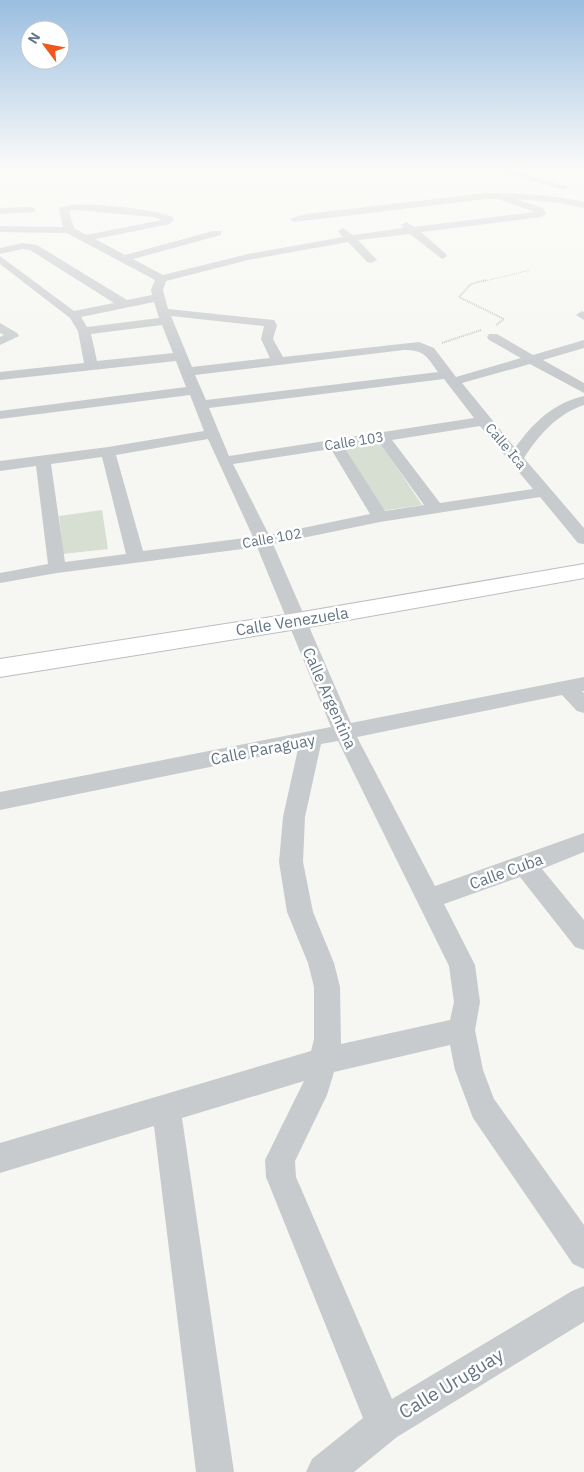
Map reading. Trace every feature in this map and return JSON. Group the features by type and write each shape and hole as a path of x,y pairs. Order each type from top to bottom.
{"street":[{"path":"85,238 161,279 248,257 352,238 370,260"},
{"path":"125,258 200,238"},
{"path":"421,238 442,256"},
{"path":"0,251 22,246 33,247 123,303"},
{"path":"0,259 72,315 84,331 91,366"},
{"path":"72,315 159,297 157,290 161,279"},
{"name":"Calle Argentina","path":"159,297 187,372 224,461 263,541 344,732 462,965 467,1002 461,1030"},
{"path":"84,331 165,316 270,323 267,338 278,360"},
{"path":"0,327 13,336 0,341"},
{"path":"493,337 584,389"},
{"path":"0,415 449,378 532,360 584,344"},
{"path":"187,372 412,345 427,350"},
{"name":"Calle Ica","path":"427,350 484,421 584,539"},
{"path":"0,376 181,356"},
{"path":"516,458 533,432 550,415 570,404 584,400"},
{"name":"Calle 103","path":"224,461 484,421"},
{"path":"0,466 108,452 213,434"},
{"path":"383,437 436,509"},
{"path":"334,444 380,517"},
{"path":"108,452 136,557"},
{"path":"43,460 57,568"},
{"name":"Calle 102","path":"0,578 57,568 263,541 380,517 544,492"},
{"name":"Calle Venezuela","path":"0,668 297,621 584,571"},
{"path":"575,686 584,706"},
{"name":"Calle Paraguay","path":"0,801 575,686"},
{"path":"311,739 294,817 291,862 300,912 321,963 327,987 329,1012 324,1062 317,1085 300,1123 280,1160 281,1177 384,1424"},
{"name":"Calle Cuba","path":"428,899 584,842"},
{"path":"525,865 584,939"},
{"path":"0,1158 166,1107 324,1062 461,1030 469,1070 483,1108 584,1253"},
{"path":"166,1107 216,1472"},
{"name":"Calle Uruguay","path":"325,1472 384,1424 584,1303"}],"path":[{"path":"427,350 497,325 504,319 459,297 471,284 530,270"}],"shaded area":[{"path":"380,442 422,505 381,511 342,447"},
{"path":"102,510 108,549 63,554 59,516"}]}
